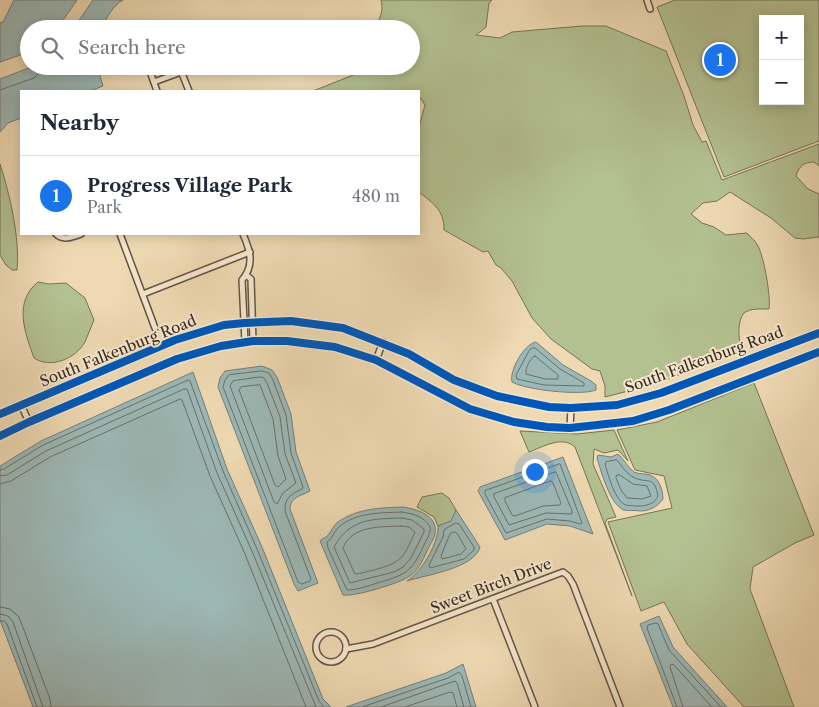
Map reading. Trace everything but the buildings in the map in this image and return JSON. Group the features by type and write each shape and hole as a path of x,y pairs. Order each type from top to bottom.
{"street":[{"path":"647,0 650,9"},
{"path":"151,75 157,90"},
{"path":"154,82 173,75"},
{"path":"182,75 189,90"},
{"path":"57,235 70,238 78,235"},
{"path":"120,235 155,328"},
{"path":"243,235 250,252 251,264 242,280 244,342"},
{"path":"142,294 250,252"},
{"path":"246,275 251,279 253,341"},
{"path":"242,292 251,291"},
{"name":"South Falkenburg Road","path":"0,414 175,340 224,325 252,322 291,321 343,328 383,342 409,354 454,380 496,396 549,407 571,408 617,405 661,393 819,333"},
{"name":"South Falkenburg Road","path":"0,436 28,422 177,359 221,346 253,341 287,341 335,347 376,360 470,409 514,422 570,428 633,421 669,410 819,352"},
{"path":"376,360 383,342"},
{"path":"21,405 28,422"},
{"path":"570,428 571,408"},
{"name":"Sweet Birch Drive","path":"346,649 373,644 563,572 568,576 572,584 620,707"},
{"path":"493,599 535,707"},
{"path":"332,632 337,633 344,640 346,649 337,661 327,662 318,656 316,646 317,641 323,634 332,632"}],"green space":[{"path":"381,0 492,0 489,3 486,27 476,35 500,38 512,32 582,26 606,26 666,51 693,125 702,142 706,141 722,180 819,144 819,166 814,162 807,163 800,167 796,176 808,189 819,194 819,237 795,238 771,218 730,192 717,201 703,203 691,214 702,223 714,227 726,235 747,233 756,242 760,251 768,287 769,309 753,310 744,313 740,321 739,331 742,349 659,383 605,397 605,386 600,371 592,369 551,339 532,318 512,281 496,265 488,251 483,252 444,230 444,223 440,212 434,204 420,193 420,123 425,105 420,98 420,90 316,90 353,75 420,75 420,20 379,20 382,8"},
{"path":"675,0 819,0 819,141 724,177 657,7"},
{"path":"0,164 13,217 17,244 17,270 12,270 6,265 0,255"},
{"path":"38,282 49,284 66,283 85,298 94,320 81,348 69,357 55,362 48,363 34,358 27,338 23,308 30,290"},
{"path":"754,383 814,535 795,543 753,567 750,589 794,707 744,707 687,644 664,602 641,611 608,522 672,508 664,476 635,470 617,430 657,422"},
{"path":"614,430 628,461 618,450 604,453 594,449 593,464 616,517 607,519 605,523 632,596 575,447 564,442 558,442 529,452 520,431 577,434"},
{"path":"442,493 449,498 456,510 452,521 438,526 434,517 417,507 422,497"}],"water":[{"path":"14,0 77,0 63,20 20,20 20,55 0,62 0,23 3,22"},
{"path":"93,0 123,0 113,9 106,20 79,20"},
{"path":"20,71 20,75 100,75 103,86 93,90 20,90 20,118 8,123 0,132 0,79"},
{"path":"536,342 563,365 596,385 596,390 589,392 554,391 512,382 513,371 518,359 531,344"},
{"path":"262,366 272,370 277,377 291,414 296,452 310,491 294,499 290,509 318,583 298,591 218,387 220,378 225,371"},
{"path":"193,372 227,469 262,547 323,699 331,707 33,707 0,620 0,466 41,441"},
{"path":"618,454 634,472 650,475 658,482 663,499 656,506 644,511 624,510 614,502 597,458 598,455 611,457"},
{"path":"563,457 593,534 570,526 547,524 505,540 478,491 480,487"},
{"path":"403,507 414,509 430,517 435,527 434,537 419,566 405,579 367,592 343,595 320,540 328,535 336,523 353,514 361,511"},
{"path":"456,510 480,547 476,554 469,560 449,570 407,581 424,564 436,540 438,526 451,521"},
{"path":"659,616 673,647 727,707 673,707 640,624"},
{"path":"463,664 476,707 346,707 446,673"}],"cycle path":[{"path":"0,414 175,340 224,325 244,323 291,321 343,328 409,354 454,380 497,396 549,407 571,408 617,405 661,393 819,333"},
{"path":"0,436 177,359 221,346 253,341 287,341 335,347 376,360 470,409 514,422 570,428 633,421 669,410 819,352"}],"place":[{"name":"Progress Village Park","path":"720,60"}]}
